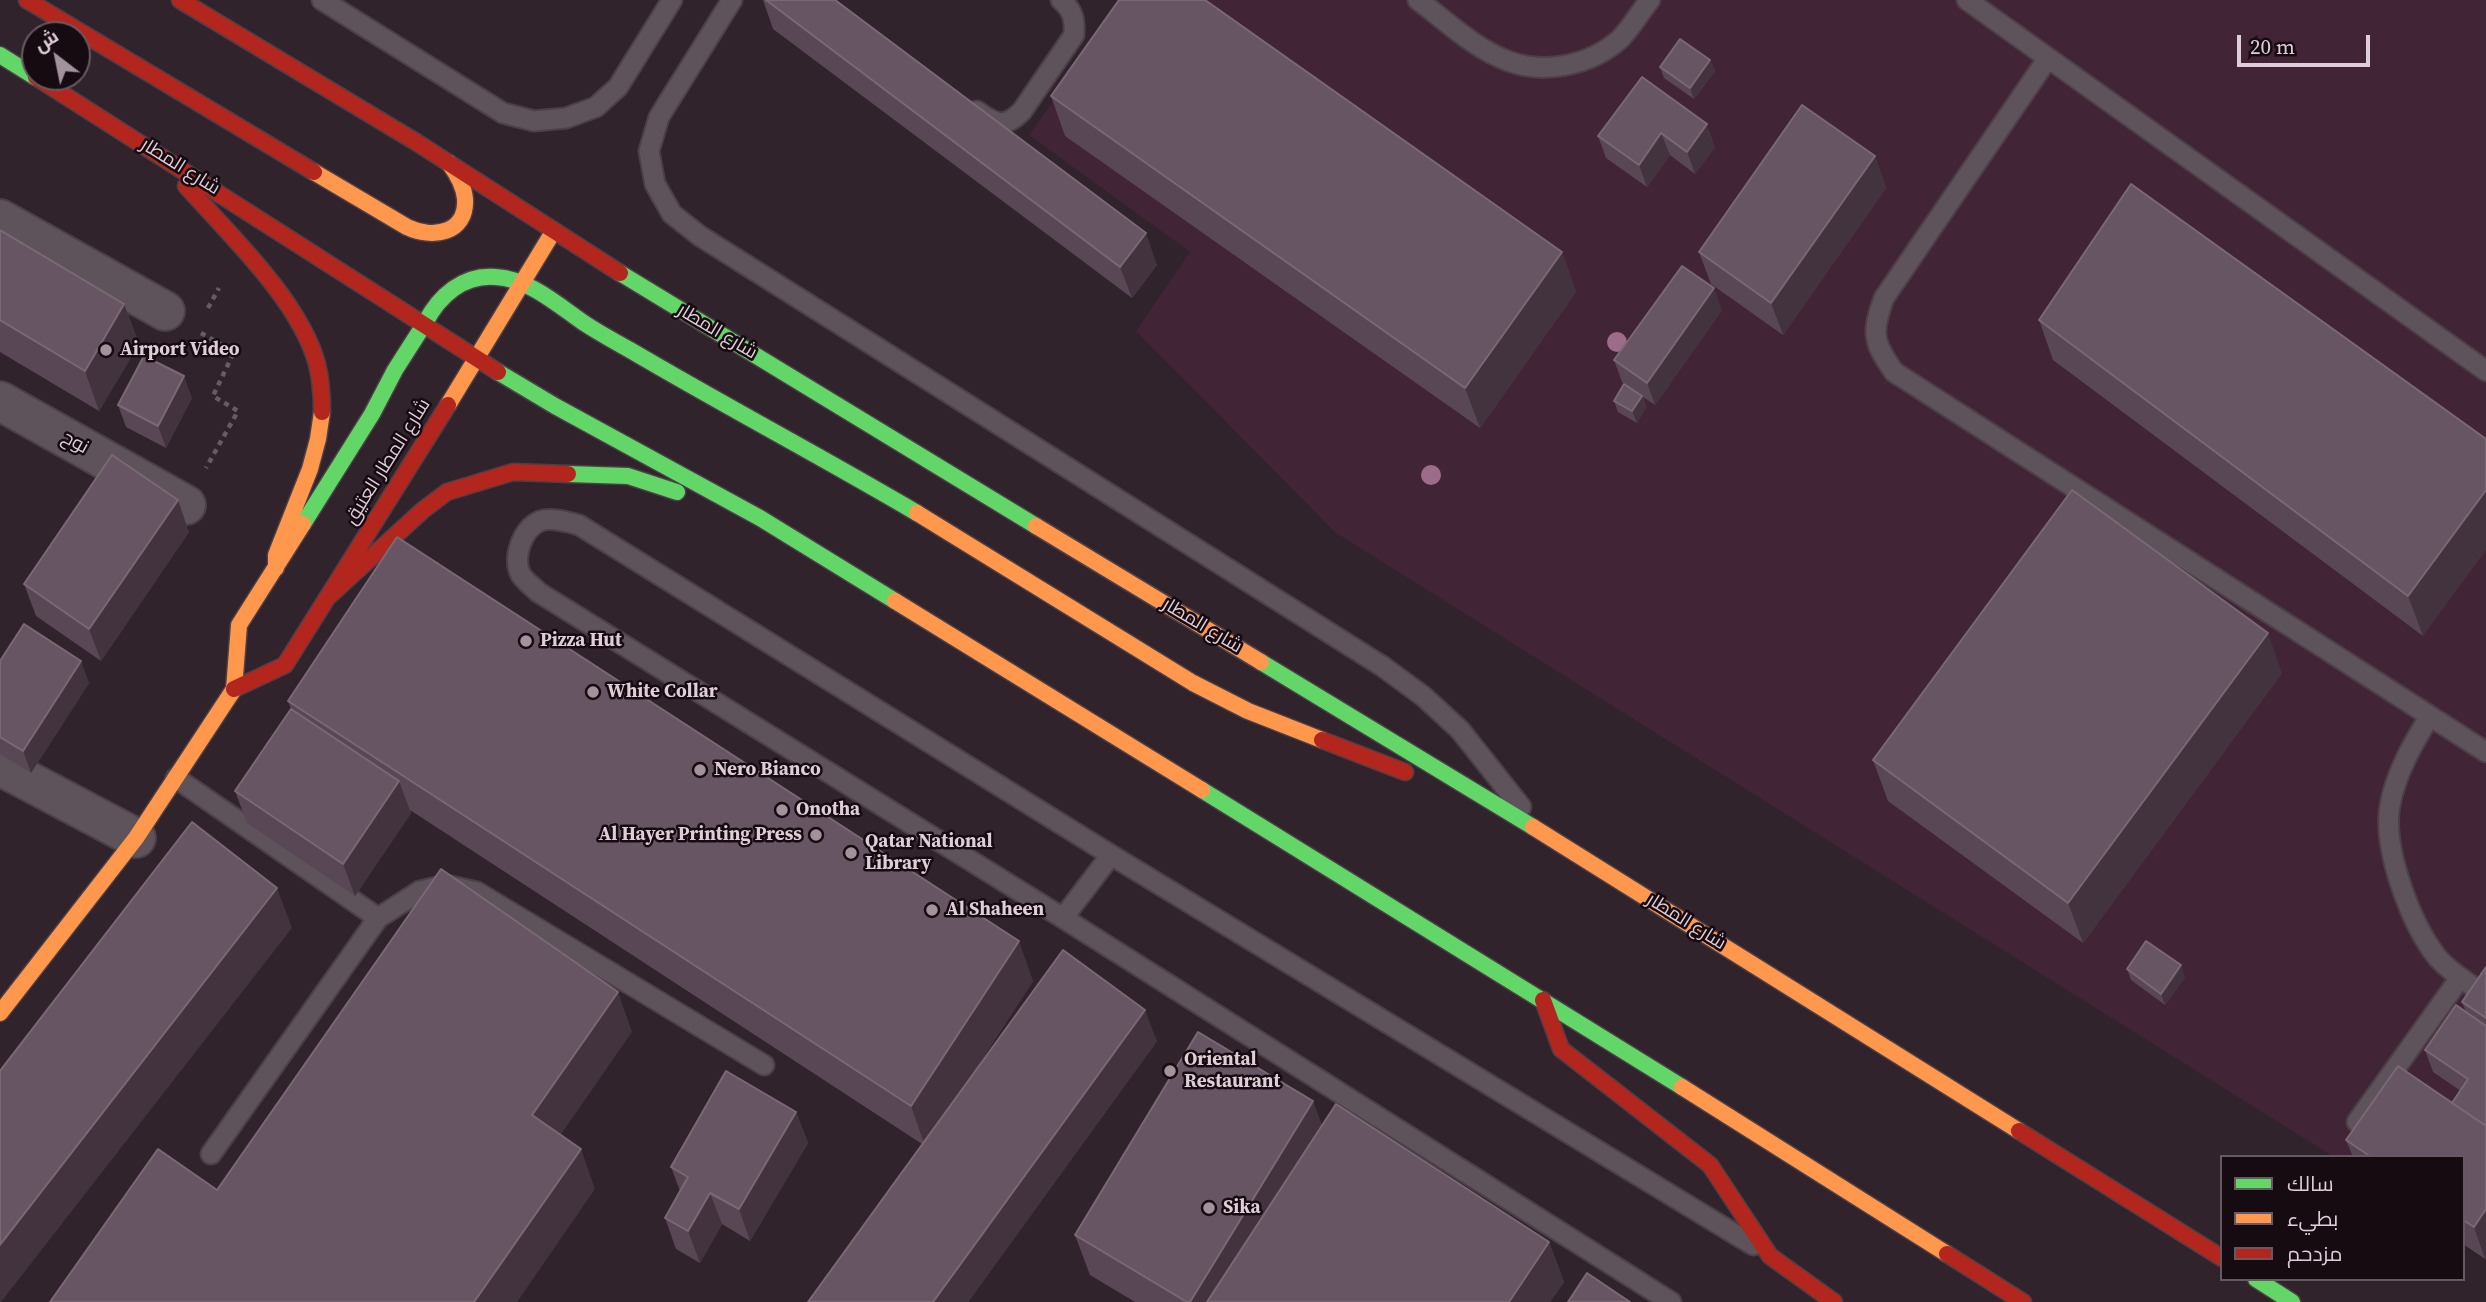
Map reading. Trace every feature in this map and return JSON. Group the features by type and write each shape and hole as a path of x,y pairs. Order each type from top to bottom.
{"main road":[{"path":"26,0 390,217 423,234 444,233 464,212 464,188 449,163"},
{"name":"شارع المطار","path":"180,0 449,163 553,232 1542,832 2220,1257"},
{"name":"شارع المطار","path":"0,55 21,68"},
{"name":"شارع المطار","path":"57,91 425,323 477,359 555,406 760,518 1543,1000 2023,1302"},
{"path":"157,153 285,298 312,346 321,386 321,420 317,442 276,555 276,568"},
{"name":"شارع المطار العتيق","path":"234,689 285,665 477,359 553,232"},
{"name":"شارع المطار العتيق","path":"0,1013 136,838 234,689 239,625 372,414 395,370 440,298 464,281 493,276 521,284 599,332 966,542 1226,701 1276,724 1363,754 1542,832"},
{"path":"329,596 411,520 447,492 513,472 628,476 760,518"},
{"path":"1543,1000 1561,1049 1710,1165 1770,1256 1834,1302"},
{"path":"2259,1281 2292,1302"}],"street":[{"path":"0,219 181,321"},
{"name":"نوح","path":"0,401 186,505"},
{"path":"0,766 136,838"}],"lane":[{"path":"322,0 503,113 534,121 566,118 596,107 618,87 672,0"},
{"path":"732,0 659,117 649,151 655,184 672,214 700,236 1382,666 1423,696 1460,730 1542,832"},
{"path":"958,97 991,122 1014,120 1074,35 1075,21 1069,7 1061,0"},
{"path":"1418,0 1488,51 1508,61 1548,67 1582,62 1604,51 1621,38 1650,0"},
{"path":"1967,0 2486,372"},
{"path":"2048,58 1884,298 1875,323 1878,349 1894,372 2486,752"},
{"path":"1671,1302 1063,918 538,592 520,574 518,553 525,533 541,521 558,520 579,525 1111,855 1770,1256"},
{"path":"2357,1122 2467,983 2438,958 2421,932 2396,871 2389,832 2390,805 2409,749 2430,716"},
{"path":"176,778 378,918"},
{"path":"1063,918 1111,855"},
{"path":"211,1154 378,918 420,891 446,885 477,892 764,1065"}],"path":[{"path":"203,318 241,247"},
{"path":"181,321 234,352 214,396 238,411 186,505"}],"shaded area":[{"path":"1125,0 2486,0 2486,1259 2465,1245 2465,1155 2331,1155 1336,533 1136,331 1190,252 1029,135"}],"building":[{"path":"766,0 835,0 1146,233 1120,267"},
{"path":"1119,0 1205,0 1562,252 1465,388 1051,96"},
{"path":"1680,39 1710,60 1690,88 1660,67"},
{"path":"1642,77 1707,124 1687,152 1661,133 1639,165 1598,136"},
{"path":"1802,105 1875,156 1771,303 1699,252"},
{"path":"2131,184 2486,439 2486,490 2408,596 2039,320"},
{"path":"0,230 124,304 85,371 0,320"},
{"path":"1682,266 1714,288 1647,383 1614,360"},
{"path":"144,356 184,376 158,426 118,405"},
{"path":"1624,384 1642,396 1632,411 1614,401"},
{"path":"112,455 178,500 89,629 24,584"},
{"path":"2072,490 2268,633 2068,903 1873,760"},
{"path":"397,537 1019,941 911,1106 288,701"},
{"path":"24,624 81,661 23,751 0,737 0,661"},
{"path":"291,709 399,781 343,864 235,791"},
{"path":"192,822 277,888 0,1245 0,1071"},
{"path":"441,869 618,992 532,1115 581,1149 474,1302 50,1302 158,1149 217,1190"},
{"path":"2146,941 2181,965 2161,994 2127,969"},
{"path":"1063,950 1145,1010 933,1302 808,1302"},
{"path":"2486,967 2486,1018 2462,1002"},
{"path":"2456,1005 2486,1026 2486,1126 2452,1103 2468,1079 2425,1050"},
{"name":"Sika","path":"1198,1032 1313,1101 1190,1302 1187,1302 1075,1235"},
{"path":"2398,1066 2486,1126 2486,1209 2474,1227 2465,1221 2465,1155 2368,1155 2346,1140"},
{"path":"726,1071 796,1112 739,1209 710,1193 688,1231 665,1218 688,1177 671,1167"},
{"path":"1336,1104 1549,1242 1509,1302 1207,1302"},
{"path":"1587,1273 1630,1302 1568,1302"}],"traffic: fast":[{"path":"0,55 21,68"},
{"path":"620,273 1036,526"},
{"path":"425,323 437,304 463,283 484,277 520,282 543,294 607,337 917,513"},
{"path":"303,524 425,323"},
{"path":"498,372 760,518 895,601"},
{"path":"568,474 628,476 677,492"},
{"path":"1261,662 1533,827"},
{"path":"1202,790 1682,1087"},
{"path":"2259,1281 2292,1302"}],"traffic: slow":[{"path":"314,172 407,227 437,233 454,226 464,211 463,189 449,163"},
{"path":"448,405 553,232"},
{"path":"276,568 276,555 310,469 322,412"},
{"path":"917,513 1193,683 1248,711 1322,740"},
{"path":"0,1013 136,838 234,689 239,625 303,524"},
{"path":"1036,526 1261,662"},
{"path":"895,601 1202,790"},
{"path":"1533,827 2019,1131"},
{"path":"1682,1087 1947,1254"}],"traffic: jam":[{"path":"27,0 314,172"},
{"path":"180,0 416,142 620,273"},
{"path":"58,91 498,372"},
{"path":"186,186 261,269 295,316 317,364 322,412"},
{"path":"234,689 285,665 448,405"},
{"path":"329,596 423,510 447,492 513,472 568,474"},
{"path":"1322,740 1405,772"},
{"path":"1543,1000 1561,1049 1710,1165 1770,1256 1834,1302"},
{"path":"2019,1131 2220,1257"},
{"path":"1947,1254 2023,1302"}],"place":[{"name":"Airport Video","path":"106,350"},
{"name":"Pizza Hut","path":"526,641"},
{"name":"White Collar","path":"593,692"},
{"name":"Nero Bianco","path":"700,770"},
{"name":"Onotha","path":"782,810"},
{"name":"Al Hayer Printing Press","path":"816,835"},
{"name":"Qatar National Library","path":"851,853"},
{"name":"Al Shaheen","path":"932,910"},
{"name":"Oriental Restaurant","path":"1170,1071"},
{"name":"Sika","path":"1209,1208"}]}
